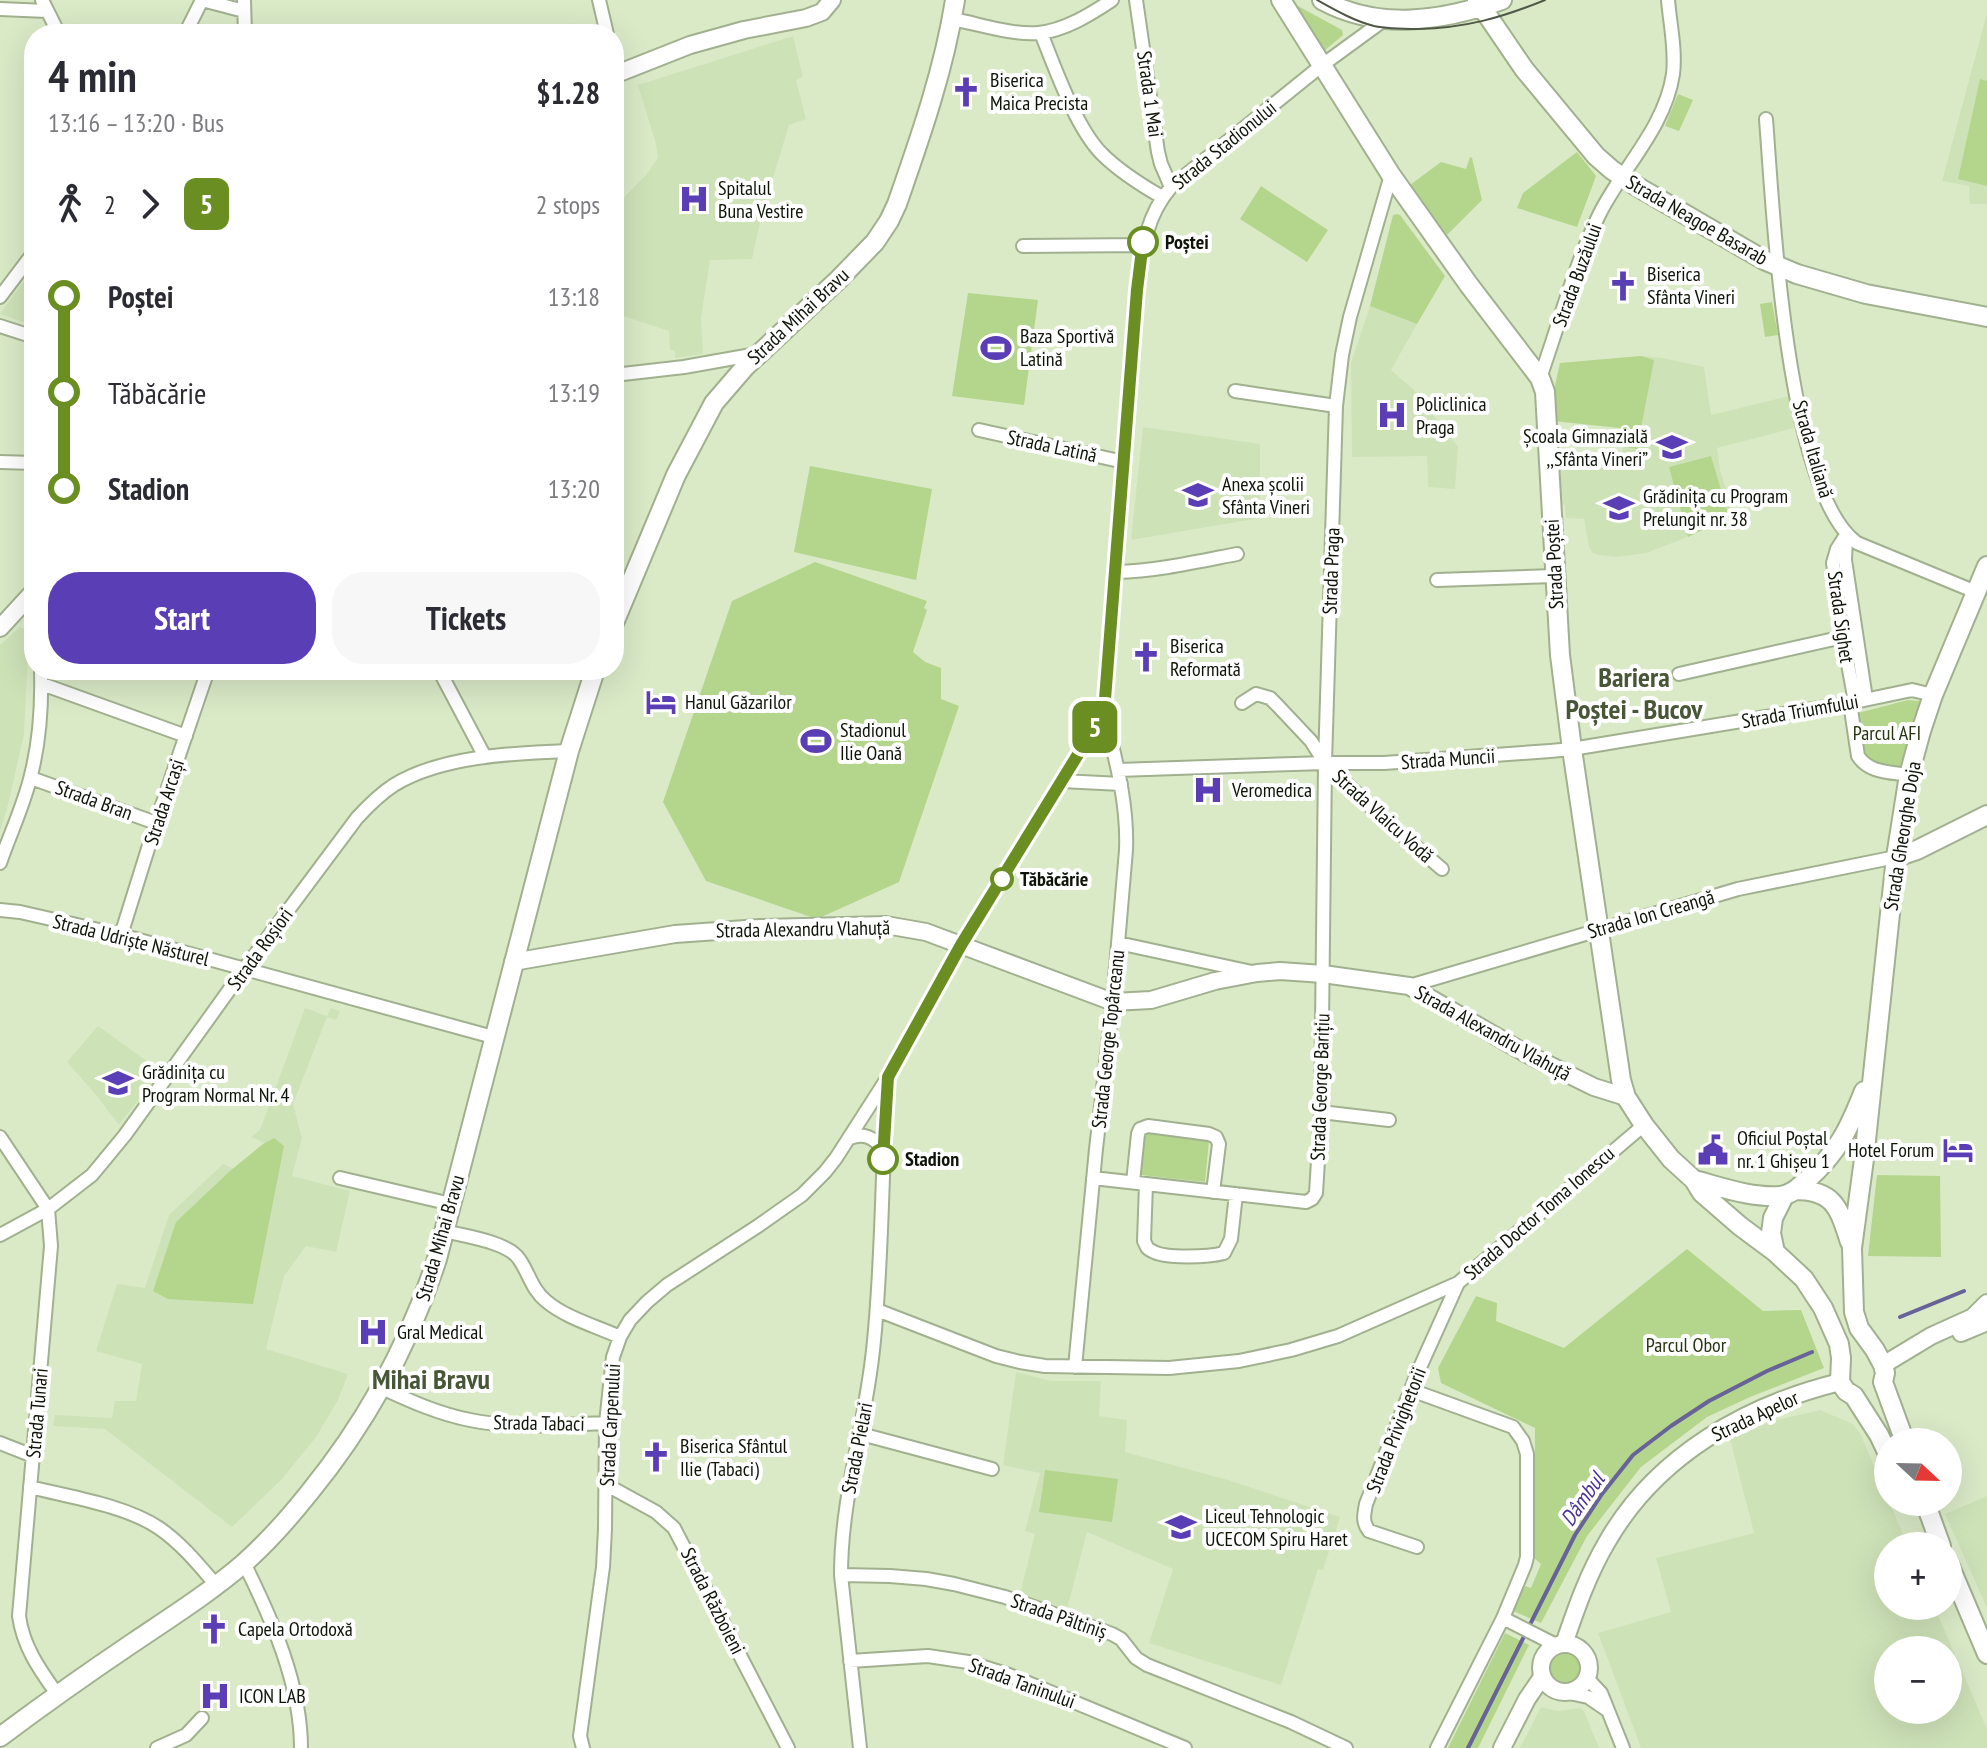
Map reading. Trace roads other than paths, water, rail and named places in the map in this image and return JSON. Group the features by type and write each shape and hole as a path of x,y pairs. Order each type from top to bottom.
{"main road":[{"name":"Strada Mihai Bravu","path":"624,599 676,475 702,423 729,384 839,279 875,242 889,221 932,99 955,0"},
{"name":"Strada Poștei","path":"1281,0 1391,175 1540,378 1545,392 1560,655 1617,1059 1626,1097 1671,1159 1694,1180 1709,1201 1775,1252 1804,1279 1823,1308 1839,1344 1840,1382"},
{"path":"1322,0 1361,16 1384,20 1422,19 1458,13 1502,0"},
{"path":"1422,19 1438,0"},
{"name":"Strada Neagoe Basarab","path":"1480,4 1524,69 1585,143 1603,164 1623,177 1778,267 1866,294 1987,317"},
{"name":"Strada Gheorghe Doja","path":"1900,1428 1875,1350 1859,1328 1854,1312 1852,1248 1896,857 1909,775 1933,695 1987,566"},
{"name":"Strada Mihai Bravu","path":"0,1737 244,1563 288,1519 321,1478 356,1432 382,1388 419,1310 444,1231 569,751 592,680"},
{"path":"1896,857 1917,850 1987,815"},
{"name":"Strada Gheorghe Doja","path":"1790,1193 1823,1166 1840,1144 1873,1070"},
{"name":"Strada Poștei","path":"1694,1180 1735,1191 1790,1193"},
{"path":"1775,1252 1771,1233 1773,1218 1790,1193"},
{"name":"Strada Gheorghe Doja","path":"1790,1193 1820,1193 1835,1204 1852,1248"},
{"path":"1854,1396 1876,1391 1883,1374"},
{"path":"1840,1382 1854,1396 1875,1428"},
{"path":"1962,1597 1987,1654"}],"street":[{"path":"190,24 202,0 244,5"},
{"path":"599,0 605,24"},
{"path":"952,19 1018,32 1041,33 1072,22 1112,0"},
{"name":"Strada 1 Mai","path":"1136,0 1166,192"},
{"name":"Strada Buzăului","path":"1540,378 1592,232 1607,201 1650,134 1670,86 1674,70 1668,0"},
{"path":"624,67 744,30 806,18 822,12 831,3"},
{"path":"0,9 44,5 54,24"},
{"name":"Strada Stadionului","path":"961,945 1104,712 1137,290 1142,245 1154,210 1166,192 1321,66 1384,20"},
{"path":"1041,33 1061,83 1101,153 1115,165 1166,192"},
{"name":"Strada Italiană","path":"1766,119 1778,267 1793,376 1817,478 1828,506 1846,535"},
{"name":"Strada Praga","path":"1323,974 1325,763 1336,406 1350,317 1391,175"},
{"path":"1023,246 1142,245"},
{"path":"0,297 24,265"},
{"path":"0,326 24,334"},
{"path":"624,374 759,354"},
{"path":"1235,391 1336,406"},
{"name":"Strada Latină","path":"979,430 1124,462"},
{"path":"0,462 24,463"},
{"path":"1846,535 1882,554 1976,592"},
{"path":"1846,535 1845,560 1857,701"},
{"name":"Strada Sighet","path":"1846,535 1833,563 1843,637 1857,701 1858,756 1868,767 1909,775"},
{"path":"1116,572 1169,568 1237,554"},
{"path":"1437,580 1555,576"},
{"path":"0,628 24,602"},
{"path":"1679,674 1843,637"},
{"path":"0,863 31,778 42,715 42,680"},
{"name":"Strada Arcași","path":"121,935 205,680"},
{"path":"444,680 485,757"},
{"path":"42,684 186,736"},
{"name":"Strada Triumfului","path":"1572,749 1912,690 1933,695"},
{"name":"Strada Vlaicu Vodă","path":"1242,703 1256,694 1270,698 1311,741 1325,763 1442,869"},
{"name":"Strada George Topârceanu","path":"1075,1367 1113,1002 1126,832 1121,784 1104,712"},
{"name":"Strada Muncii","path":"1118,770 1384,763 1572,749"},
{"name":"Strada Roșiori","path":"0,1235 48,1209 92,1175 125,1135 245,968 373,800 395,784 449,764 485,757 569,751"},
{"name":"Strada Bran","path":"31,778 156,823"},
{"path":"1062,781 1121,784"},
{"name":"Strada Ion Creangă","path":"1409,986 1738,889 1896,857"},
{"name":"Strada Udriște Năsturel","path":"0,910 121,935 493,1037"},
{"name":"Strada Alexandru Vlahuță","path":"513,962 675,934 760,928 896,926 926,932 1113,1002 1151,1000 1215,981 1257,973 1323,974 1409,986 1527,1054 1594,1087 1626,1097"},
{"path":"1118,943 1257,973"},
{"name":"Strada Pielari","path":"860,1748 841,1575 841,1548 847,1498 869,1386 877,1310 888,1077 961,945"},
{"name":"Strada George Barițiu","path":"1236,1194 1306,1202 1312,1199 1318,1183 1323,974"},
{"name":"Strada Carpenului","path":"581,1742 603,1567 606,1423 613,1357 620,1337 630,1320 667,1285 802,1195 825,1172 850,1138 888,1077"},
{"path":"1321,1112 1389,1120"},
{"name":"Strada Doctor Toma Ionescu","path":"877,1310 996,1356 1045,1366 1169,1368 1239,1361 1265,1355 1338,1336 1458,1283 1644,1125"},
{"path":"1093,1178 1140,1183 1213,1192 1236,1194 1231,1239 1224,1253 1164,1255 1147,1248 1144,1241 1140,1183 1138,1134 1140,1129 1148,1126 1216,1137 1219,1144 1213,1192"},
{"path":"850,1138 864,1135 883,1148"},
{"name":"Strada Tunari","path":"0,1137 48,1209 51,1246 19,1616 25,1643 57,1694"},
{"path":"340,1178 451,1204"},
{"path":"444,1231 510,1249 521,1261 535,1290 548,1303 620,1337"},
{"name":"Strada Privighetorii","path":"1417,1547 1369,1531 1364,1525 1366,1504 1458,1283"},
{"path":"1883,1374 1910,1350 1931,1336 1973,1317 1987,1303"},
{"path":"1910,1350 1987,1322"},
{"name":"Strada Apelor","path":"1566,1646 1572,1620 1608,1539 1639,1498 1675,1462 1703,1440 1752,1413 1801,1393 1840,1382"},
{"name":"Strada Tabaci","path":"382,1388 436,1411 470,1420 503,1425 606,1423"},
{"path":"1411,1390 1513,1427 1523,1441 1527,1454 1527,1557 1505,1619 1437,1748"},
{"path":"861,1434 992,1469"},
{"path":"0,1443 33,1456"},
{"name":"Strada Războieni","path":"605,1484 656,1512 674,1528 788,1748"},
{"path":"30,1487 122,1510 145,1520 169,1537 216,1585"},
{"path":"244,1563 287,1667 299,1709 301,1748"},
{"name":"Strada Păltiniș","path":"841,1575 926,1579 980,1590 1032,1606 1112,1634 1147,1665 1291,1722 1344,1748"},
{"path":"1502,1748 1527,1699 1554,1687 1577,1690 1587,1678 1589,1663 1586,1657 1566,1646 1505,1619"},
{"path":"1566,1646 1544,1655 1541,1662 1554,1687 1588,1697 1610,1712"},
{"name":"Strada Taninului","path":"850,1661 928,1656 968,1662 1009,1675 1185,1748"},
{"path":"1587,1678 1601,1693 1623,1748"},
{"path":"157,1748 186,1735 202,1718"},
{"path":"0,1737 1,1748"},
{"path":"572,1748 581,1742"}],"waterway":[{"name":"Dâmbul","path":"1900,1317 1964,1291"},
{"name":"Dâmbul","path":"1468,1748 1575,1535 1633,1455 1709,1401 1812,1352"}],"tram line":[{"path":"1317,0 1374,26 1418,29 1483,21 1545,0"}],"place":[{"name":"Biserica Maica Precista","path":"966,92"},
{"name":"Spitalul Buna Vestire","path":"694,199"},
{"name":"Poștei","path":"1143,242"},
{"name":"Biserica Sfânta Vineri","path":"1623,286"},
{"name":"Baza Sportivă Latină","path":"996,348"},
{"name":"Policlinica Praga","path":"1392,415"},
{"name":"Școala Gimnazială ,,Sfânta Vineri”","path":"1672,447"},
{"name":"Anexa școlii Sfânta Vineri","path":"1198,495"},
{"name":"Grădinița cu Program Prelungit nr. 38","path":"1619,508"},
{"name":"Biserica Reformată","path":"1146,657"},
{"name":"Hanul Găzarilor","path":"661,702"},
{"name":"Stadionul Ilie Oană","path":"816,741"},
{"name":"Veromedica","path":"1208,790"},
{"name":"Tăbăcărie","path":"1002,879"},
{"name":"Grădinița cu Program Normal Nr. 4","path":"118,1083"},
{"name":"Oficiul Poștal nr. 1 Ghișeu 1","path":"1713,1150"},
{"name":"Hotel Forum","path":"1958,1150"},
{"name":"Stadion","path":"883,1159"},
{"name":"Gral Medical","path":"373,1332"},
{"name":"Biserica Sfântul Ilie (Tabaci)","path":"656,1457"},
{"name":"Liceul Tehnologic UCECOM Spiru Haret","path":"1181,1527"},
{"name":"Capela Ortodoxă","path":"214,1629"},
{"name":"ICON LAB","path":"215,1696"}],"district":[{"name":"Bariera Poștei - Bucov","path":"1634,693"},
{"name":"Mihai Bravu","path":"431,1379"}],"park label":[{"name":"Parcul AFI","path":"1887,733"},
{"name":"Parcul Obor","path":"1686,1345"}]}
